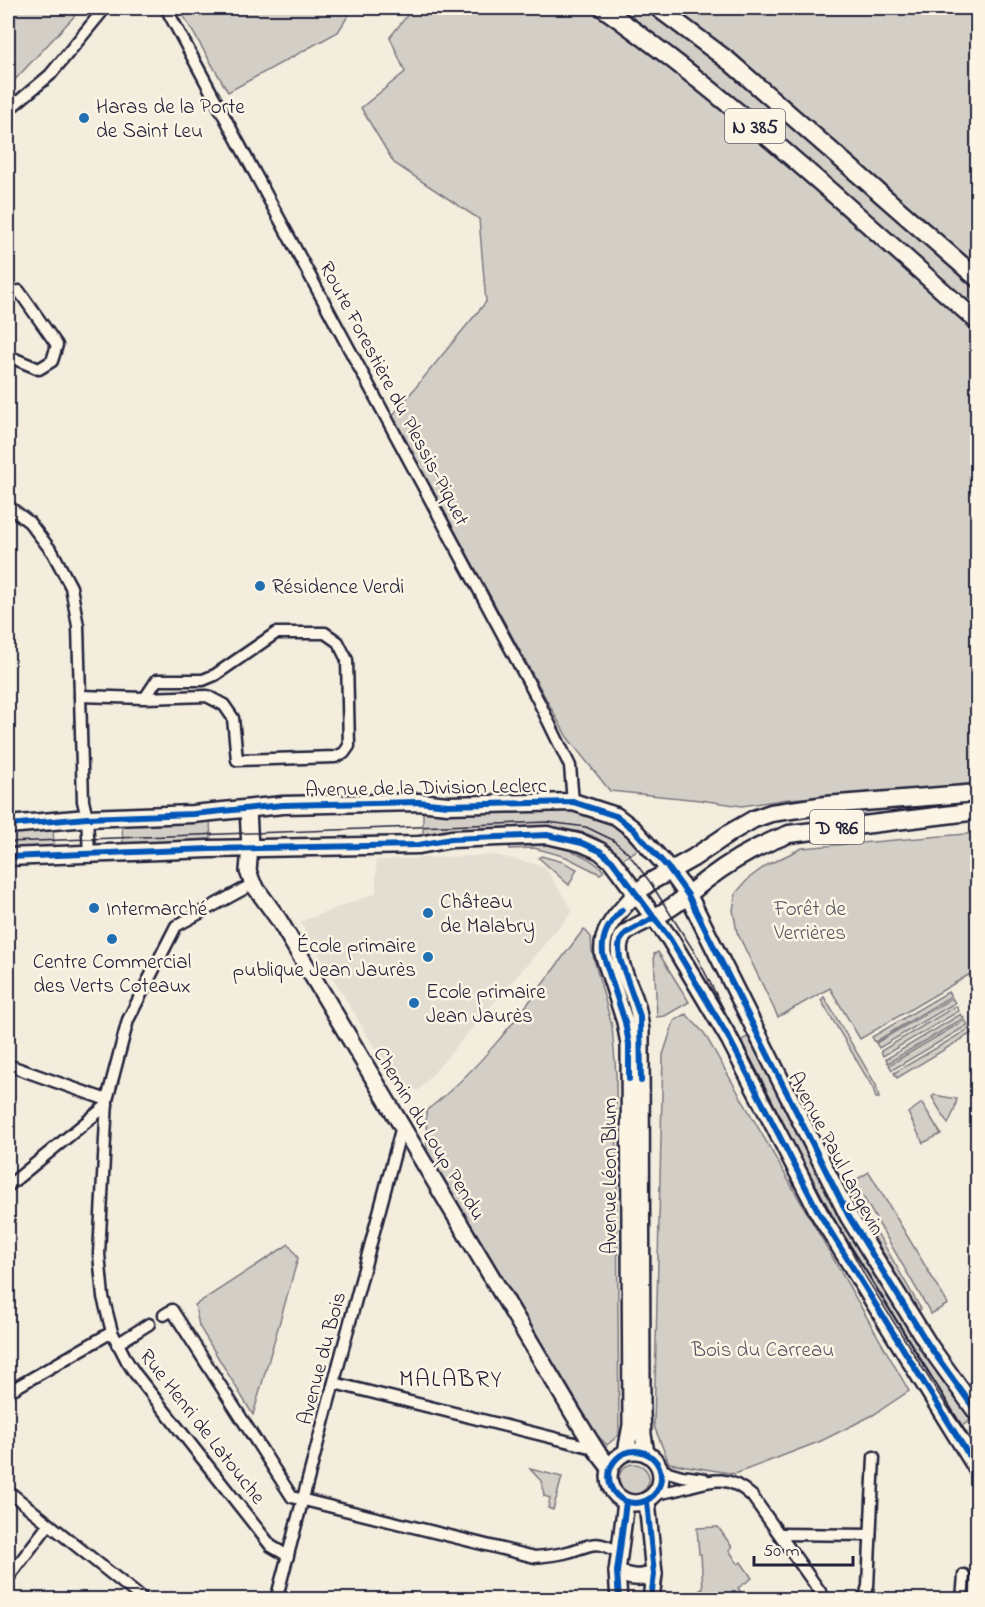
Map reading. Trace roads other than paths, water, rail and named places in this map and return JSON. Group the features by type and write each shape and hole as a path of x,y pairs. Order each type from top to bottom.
{"main road":[{"name":"N 385","path":"603,8 664,51 805,167 978,322"},
{"name":"N 385","path":"658,8 730,62 978,279"},
{"name":"D 986","path":"670,870 754,819 771,813 792,809 978,793"},
{"name":"Avenue de la Division Leclerc","path":"8,825 87,818 193,814 283,805 573,802 616,816 651,847 670,870"},
{"name":"Chemin du Loup Pendu","path":"248,809 250,849 248,872 254,884 279,920 594,1448 610,1468"},
{"name":"D 986","path":"688,895 707,879 760,845 789,834 978,811"},
{"name":"Avenue Paul Langevin","path":"250,849 419,845 450,839 548,835 566,838 600,851 617,868 652,918 670,939 730,1040 824,1222 978,1470"},
{"path":"8,856 250,849"},
{"path":"635,894 670,870"},
{"name":"Avenue Paul Langevin","path":"670,870 688,895 849,1217 930,1347 978,1414"},
{"name":"Avenue Léon Blum","path":"626,1452 631,1425 629,1044 625,1022 603,954 602,944 611,921 635,894"},
{"path":"652,918 668,910 688,895"},
{"name":"Avenue Léon Blum","path":"646,1453 642,1419 641,1031 637,1005 620,959 619,947 623,936 652,918"},
{"path":"634,1450 646,1453 655,1459 661,1470 661,1483 651,1498 640,1503 626,1502 613,1492 610,1484 610,1468 619,1455 626,1452 634,1450"},
{"path":"651,1498 654,1574 651,1599"},
{"path":"619,1599 617,1572 626,1502"},
{"path":"617,1572 630,1578 641,1578 654,1574"}],"street":[{"path":"8,110 50,75 105,8"},
{"name":"Route Forestière du Plessis-Piquet","path":"166,8 542,708 570,766 573,802"},
{"path":"8,294 19,291 57,345 52,361 39,369 8,356"},
{"path":"8,506 29,522 53,553 70,587 78,626 83,801 87,818 89,854"},
{"path":"80,696 145,698 207,696 224,705 233,718 237,760 335,757 344,753 349,746 347,660 338,642 325,633 276,633 215,675 203,680 157,680 145,698"},
{"name":"Rue Henri de Latouche","path":"254,884 176,926 128,1020 107,1102 99,1254 103,1297 112,1332 134,1372 271,1546 288,1556"},
{"path":"8,1065 107,1102 8,1186"},
{"name":"Avenue du Bois","path":"276,1599 402,1126"},
{"path":"164,1315 172,1310 292,1497 535,1557 566,1552 592,1543 601,1544 619,1552"},
{"path":"117,1344 149,1324"},
{"path":"8,1392 112,1332"},
{"path":"334,1383 594,1448"},
{"path":"864,1599 868,1586 874,1457"},
{"path":"661,1470 708,1480 723,1479 746,1490 826,1599"},
{"path":"651,1498 708,1480"},
{"path":"8,1491 144,1599"},
{"path":"8,1578 49,1524"},
{"path":"780,1534 870,1535"},
{"path":"962,1599 964,1575"}],"tram line":[{"path":"8,842 548,822 586,827 613,840 628,853 650,882 695,953 769,1098 865,1276 940,1396 978,1451"}],"place":[{"name":"Haras de la Porte de Saint Leu","path":"84,118"},
{"name":"Résidence Verdi","path":"260,586"},
{"name":"Intermarché","path":"94,908"},
{"name":"Château de Malabry","path":"428,913"},
{"name":"Centre Commercial des Verts Coteaux","path":"112,939"},
{"name":"École primaire publique Jean Jaurès","path":"428,957"},
{"name":"Ecole primaire Jean Jaurès","path":"414,1003"}],"district":[{"name":"MALABRY","path":"451,1378"}],"park label":[{"name":"Forêt de Verrières","path":"810,920"},
{"name":"Bois du Carreau","path":"763,1349"}]}
